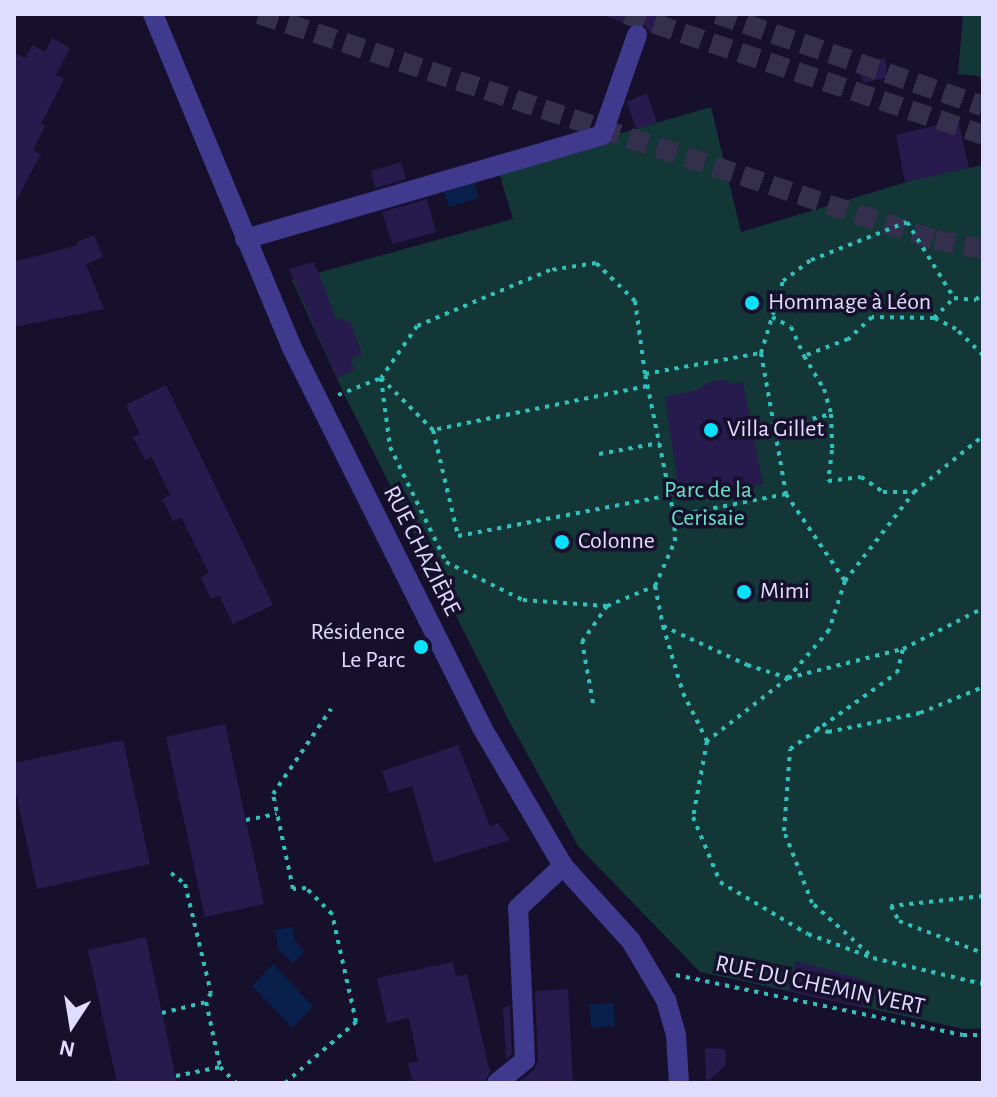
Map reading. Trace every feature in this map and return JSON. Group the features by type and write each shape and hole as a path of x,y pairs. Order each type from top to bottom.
{"street":[{"name":"RUE CHAZIÈRE","path":"153,14 245,239 312,392 481,726 563,866 631,941 666,1000 676,1035 679,1083"},
{"path":"245,239 272,228 602,135 637,35"},
{"path":"497,1083 525,1060 518,908 563,866"}],"path":[{"path":"845,581 786,494 761,353 783,281 811,260 907,222 954,298"},
{"path":"333,382 339,396 381,378 417,326 550,270 596,263 635,301 647,386 674,516 675,541 655,586 683,693 707,741 693,817 720,882 808,934 873,958 983,984"},
{"path":"954,298 976,300 983,291"},
{"path":"934,318 954,298"},
{"path":"772,317 791,327 824,389 831,414 832,450 828,481 861,477 883,492 914,492"},
{"path":"804,356 848,339 872,317 934,318 956,329 983,355"},
{"path":"645,374 761,353"},
{"path":"381,378 433,430 458,536 670,495"},
{"path":"381,378 390,447 446,562 523,600 607,606 655,586"},
{"path":"433,430 647,386"},
{"path":"774,429 831,414"},
{"path":"707,741 788,678 829,630 845,581 914,492 983,436"},
{"path":"599,454 659,443"},
{"path":"674,516 786,494"},
{"path":"593,703 582,642 607,606"},
{"path":"663,626 747,665 788,678 903,649 983,608"},
{"path":"873,958 812,903 784,831 790,746 897,673 903,649"},
{"path":"816,728 828,732 920,713 983,687"},
{"path":"285,1083 356,1022 332,914 306,888 293,889 273,794 331,709"},
{"path":"246,820 276,814"},
{"path":"171,873 185,884 211,993 206,1002 220,1067 236,1083"},
{"path":"983,896 891,906 899,921 983,953"},
{"name":"RUE DU CHEMIN VERT","path":"649,969 963,1035 983,1035"},
{"path":"162,1013 206,1002"},
{"path":"176,1076 220,1067"}],"green space":[{"path":"963,14 983,14 983,86 979,76 958,74"},
{"name":"Parc de la Cerisaie","path":"711,107 741,232 920,178 983,165 983,1028 964,1029 700,972 578,846 509,721 344,394 292,280 513,219 498,169"}],"water":[{"path":"474,183 479,198 449,207 444,192"},
{"path":"292,927 295,941 304,951 293,963 279,950 275,930"},
{"path":"273,964 313,1006 293,1028 252,986"},
{"path":"613,1003 615,1026 591,1028 590,1004"}],"building":[{"path":"608,14 667,14 661,35 649,31 642,23 630,25 608,17"},
{"path":"52,38 70,48 56,75 64,79 41,124 45,126 33,150 41,154 14,205 14,53 25,58 32,45 45,52"},
{"path":"885,58 888,77 864,83 857,66"},
{"path":"647,93 657,123 636,129 627,102"},
{"path":"958,120 969,168 905,182 896,135"},
{"path":"401,162 406,179 375,188 371,171"},
{"path":"427,199 436,232 392,244 382,212"},
{"path":"94,235 103,257 86,264 104,309 14,327 14,262 78,245 77,242"},
{"path":"314,262 336,318 350,322 362,354 350,360 355,369 337,378 289,269"},
{"name":"Villa Gillet","path":"725,380 732,384 743,382 763,484 691,499 687,483 678,485 665,397 697,390 712,381"},
{"path":"166,385 273,605 233,624 219,595 211,599 201,577 209,573 181,517 173,521 162,499 170,495 152,457 145,460 133,437 140,434 126,405"},
{"path":"225,724 264,904 205,917 166,737"},
{"path":"123,740 150,864 37,889 14,784 14,763"},
{"path":"458,745 490,826 498,823 510,840 434,863 412,786 389,793 382,771"},
{"path":"146,937 177,1083 117,1083 88,950"},
{"path":"796,961 871,982 863,1008 788,991"},
{"path":"453,962 456,977 467,974 490,1072 484,1083 413,1083 408,1063 418,1061 409,1018 387,1023 377,978"},
{"path":"568,989 573,1083 517,1083 534,1070 538,1060 535,991"},
{"path":"510,1006 512,1054 506,1059 503,1007"},
{"path":"705,1048 725,1049 726,1065 706,1083"}],"tunnel":[{"path":"259,14 935,240 983,249"},
{"path":"626,14 983,135"},
{"path":"717,14 983,106"}],"place":[{"name":"Hommage à Léon","path":"752,303"},
{"name":"Villa Gillet","path":"711,430"},
{"name":"Colonne","path":"562,542"},
{"name":"Mimi","path":"744,592"},
{"name":"Résidence Le Parc","path":"421,647"}]}
